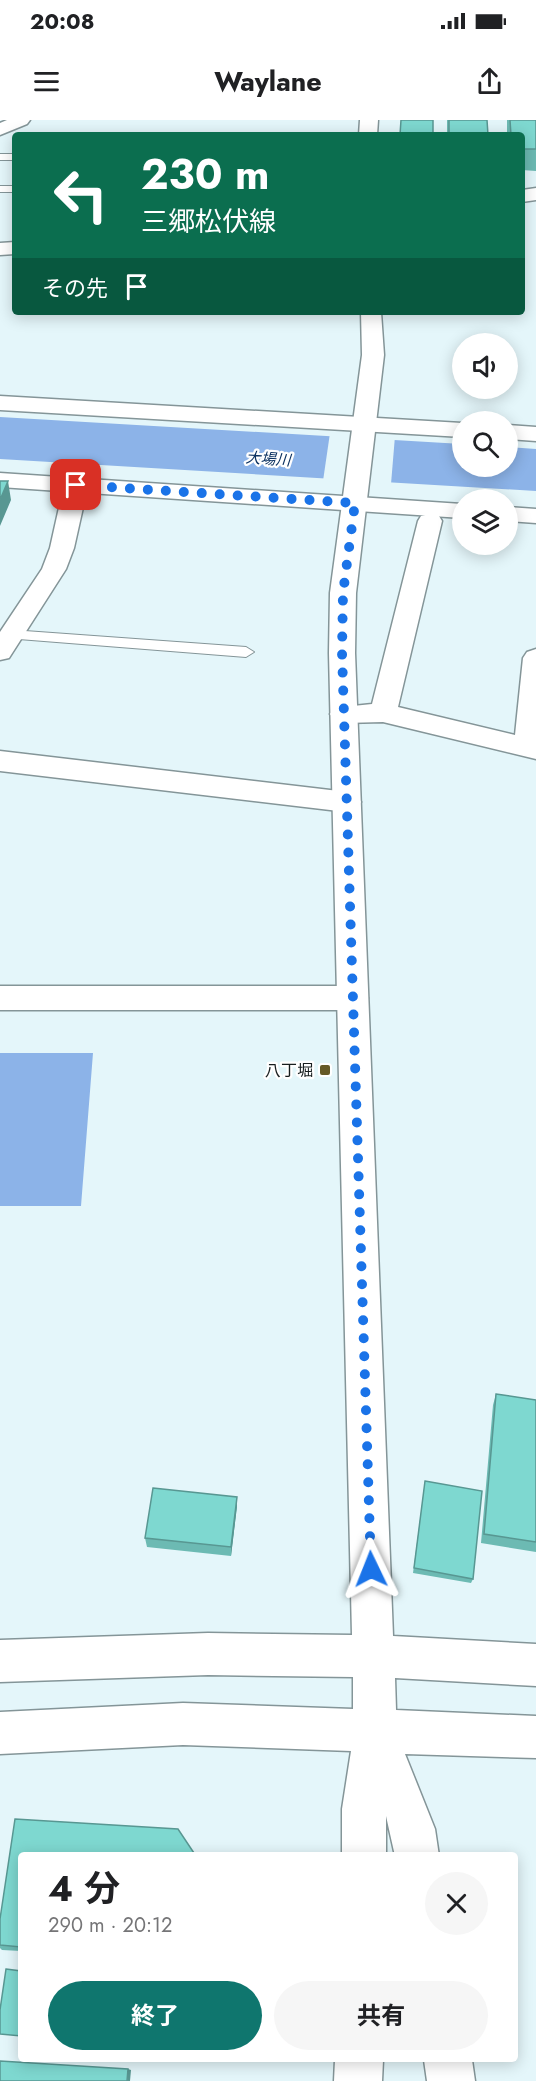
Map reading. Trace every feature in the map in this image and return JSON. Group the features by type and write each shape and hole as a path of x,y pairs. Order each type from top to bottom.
{"street":[{"path":"0,130 21,120"},
{"path":"364,1852 364,1809 375,1730 344,714 343,593 373,355 371,315"},
{"path":"0,403 364,428 452,430"},
{"path":"518,433 536,434"},
{"path":"0,480 356,497 452,510"},
{"path":"5,643 54,569 62,548 76,485"},
{"path":"518,515 536,516"},
{"path":"383,713 430,521"},
{"path":"344,714 383,713 532,749 536,658"},
{"path":"0,761 347,802"},
{"path":"0,998 352,998"},
{"path":"0,1661 186,1653 373,1656 536,1665"},
{"path":"0,1733 183,1724 536,1737"},
{"path":"375,1730 413,1829 416,1852"},
{"path":"358,2081 359,2062"},
{"path":"448,2062 451,2081"}],"lane":[{"path":"5,643 246,652"}],"water":[{"name":"大場川","path":"0,417 452,443 452,477 518,477 518,448 536,449 536,491 518,489 0,459"},
{"path":"0,1053 93,1053 81,1206 0,1206"}],"pier":[{"path":"330,433 395,436 391,484 323,481"}],"building":[{"path":"401,120 433,120 433,132 400,132"},
{"path":"449,120 487,120 488,132 449,132"},
{"path":"510,120 536,120 536,149 525,149 525,132 511,132"},
{"path":"0,481 8,481 0,500"},
{"path":"496,1394 536,1400 536,1542 484,1534"},
{"path":"425,1481 482,1491 473,1579 414,1568"},
{"path":"153,1488 237,1497 231,1547 145,1538"},
{"path":"15,1819 178,1829 193,1852 18,1852 18,1947 0,1945 0,1919"},
{"path":"6,1969 18,1971 18,2036 0,2034 0,2010"},
{"path":"0,2061 128,2069 127,2081 0,2081"}],"place":[{"name":"八丁堀","path":"325,1070"}],"route":[{"path":"76,485 355,503 343,593 342,652 371,1569"}]}
